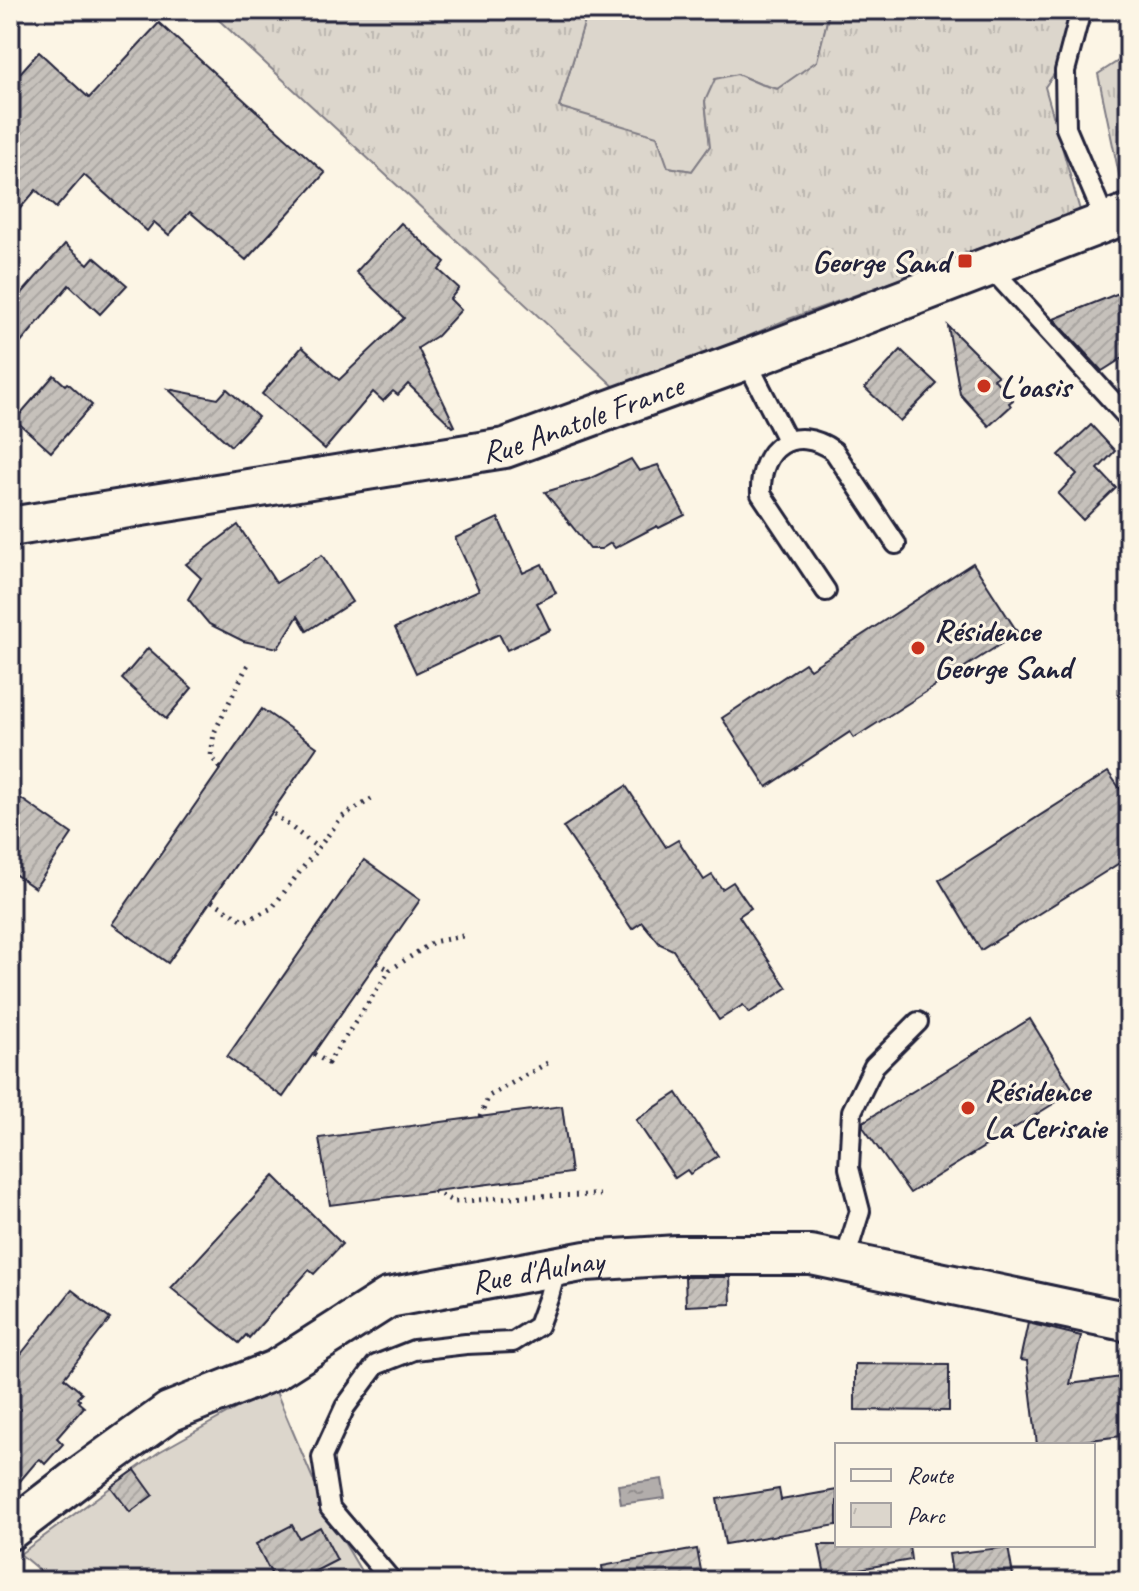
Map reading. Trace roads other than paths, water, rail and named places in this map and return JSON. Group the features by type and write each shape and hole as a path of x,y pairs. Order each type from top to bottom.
{"street":[{"name":"Rue Anatole France","path":"10,527 505,448 746,360 1117,218"},
{"name":"Rue d'Aulnay","path":"10,1530 169,1412 275,1370 388,1298 586,1261 677,1255 811,1255 1129,1322"}],"lane":[{"path":"1081,10 1065,71 1066,128 1117,218"},
{"path":"990,267 1129,419"},
{"path":"746,360 787,440"},
{"path":"826,591 761,494 766,461 787,440 820,441 834,451 896,544"},
{"path":"844,1262 860,1211 849,1168 852,1111 874,1066 918,1022"},
{"path":"392,1581 330,1508 322,1457 345,1407 376,1365 414,1350 513,1342 538,1326 557,1267"}],"water":[{"path":"662,1479 665,1498 621,1504 618,1485"}],"place":[{"name":"George Sand","path":"965,261"},
{"name":"L'oasis","path":"984,386"},
{"name":"Résidence George Sand","path":"918,648"},
{"name":"Résidence La Cerisaie","path":"968,1108"}]}
